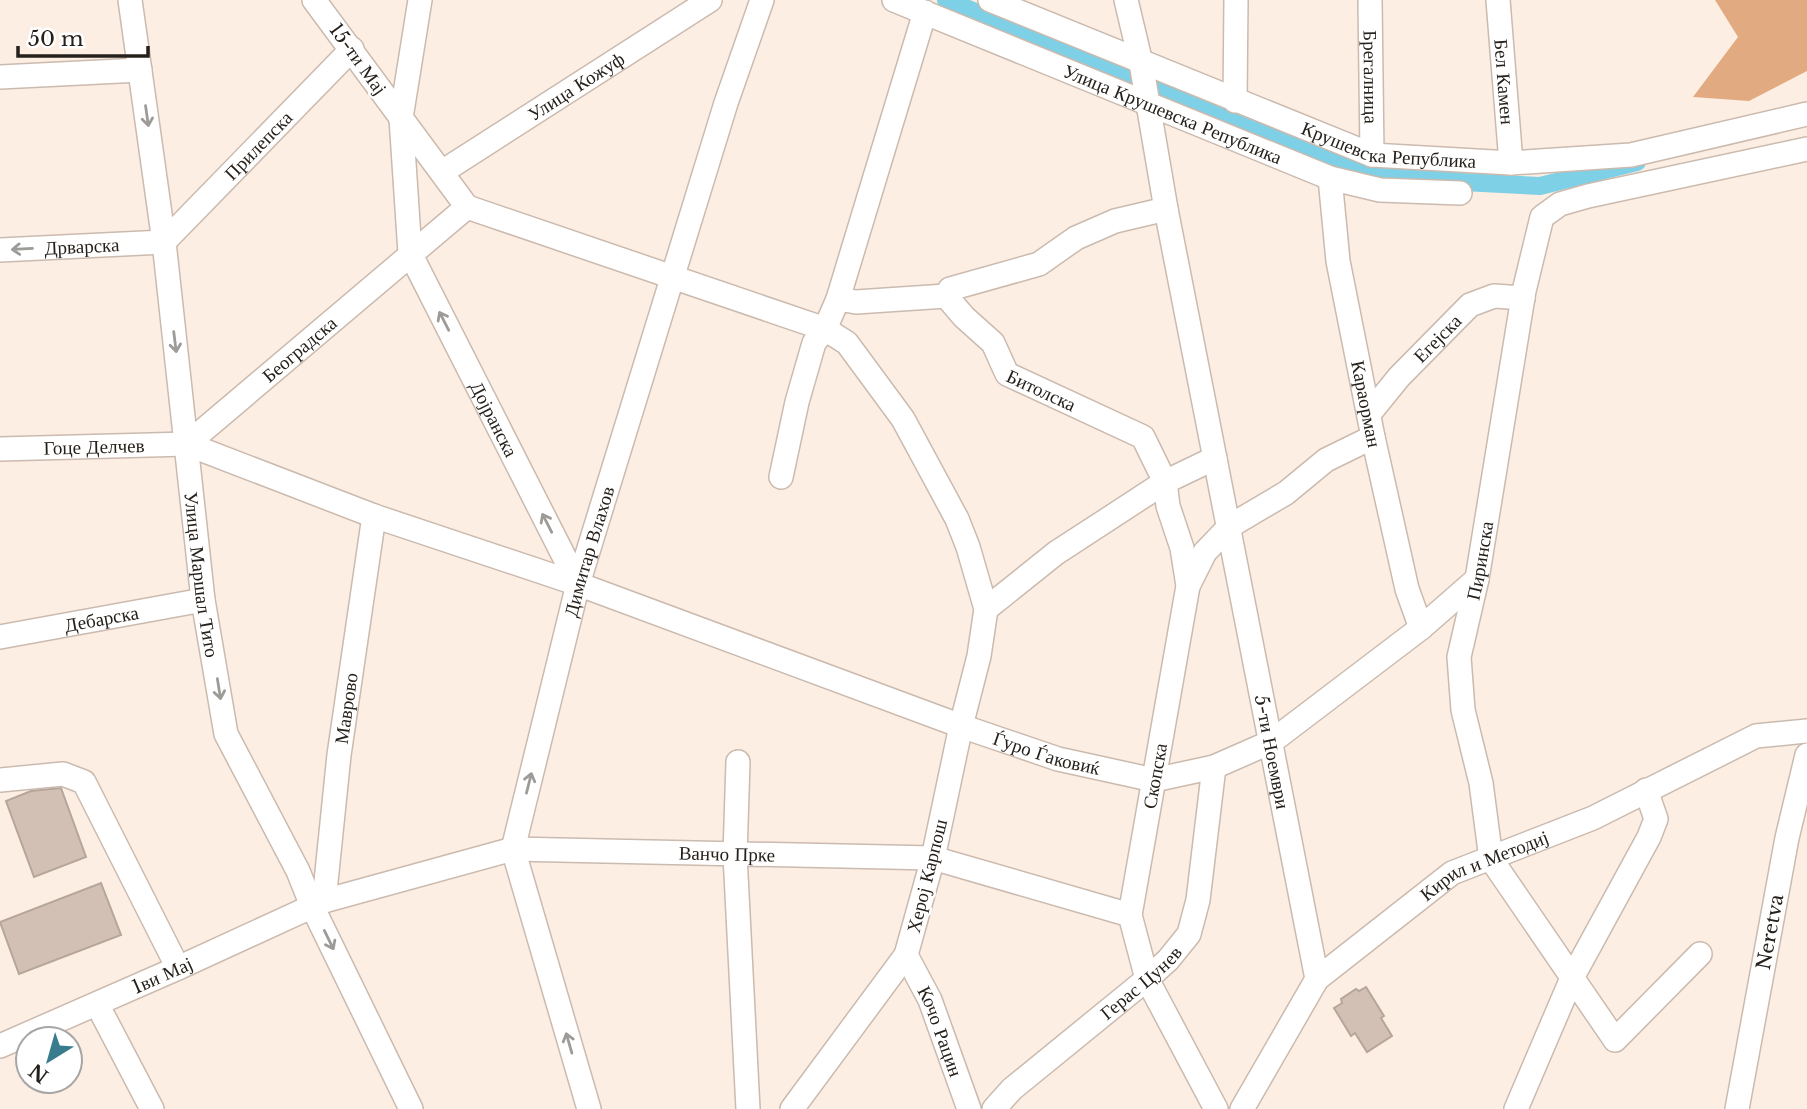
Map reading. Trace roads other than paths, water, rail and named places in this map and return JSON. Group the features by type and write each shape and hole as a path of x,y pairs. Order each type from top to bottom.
{"street":[{"name":"Улица Маршал Тито","path":"131,0 164,242 203,600 226,734 298,871 318,903 406,1108"},
{"name":"15-ти Мај","path":"314,0 467,206"},
{"path":"410,253 401,118 420,0"},
{"name":"Улица Кожуф","path":"442,172 710,0"},
{"name":"Димитар Влахов","path":"513,849 578,584 726,103 762,0"},
{"name":"Улица Крушевска Република","path":"894,0 1330,178 1380,190 1460,193"},
{"name":"Крушевска Република","path":"990,0 1372,155 1511,163 1631,155 1807,114"},
{"path":"1126,0 1141,63 1166,209 1230,526"},
{"path":"1235,101 1236,0"},
{"name":"Брегалница","path":"1370,0 1372,155"},
{"name":"Бел Камен","path":"1498,0 1511,163"},
{"path":"781,477 808,363 814,344 825,329 838,299 925,12"},
{"name":"Прилепска","path":"164,242 352,49"},
{"path":"0,77 141,70"},
{"path":"1631,155 1639,184 1807,149"},
{"name":"Караорман","path":"1330,178 1338,261 1371,425 1408,589 1421,628"},
{"name":"Пиринска","path":"1639,184 1560,204 1542,217 1523,298 1477,579 1459,657 1463,710 1481,783 1491,859 1615,1040 1699,954"},
{"path":"467,206 825,329 847,343 903,419 957,519 986,609 1056,553 1165,482 1215,458"},
{"name":"Београдска","path":"187,444 467,206"},
{"path":"838,299 856,302 946,296 950,289 1039,264 1076,238 1115,221 1166,209"},
{"name":"Дрварска","path":"0,250 164,242"},
{"name":"Дојранска","path":"410,253 578,584"},
{"name":"Битолска","path":"946,296 964,317 993,343 1007,374 1143,437 1165,482"},
{"name":"Егејска","path":"1188,586 1205,552 1230,526 1286,493 1371,425 1399,377 1470,305 1494,296 1523,298"},
{"name":"Гоце Делчев","path":"0,449 187,444"},
{"name":"Ѓуро Ѓаковиќ","path":"187,444 374,516 578,584 961,726 1058,759 1154,780 1214,767 1271,742 1421,628 1477,579"},
{"name":"Скопска","path":"1165,482 1168,506 1182,548 1188,586 1130,915 1147,979 1216,1109"},
{"name":"Маврово","path":"318,903 374,516"},
{"name":"5-ти Ноември","path":"1230,526 1317,979"},
{"name":"Дебарска","path":"0,637 203,600"},
{"name":"Херој Карпош","path":"792,1109 906,955 933,858 979,656 986,609"},
{"name":"Кирил и Методиј","path":"1242,1109 1317,979 1452,873 1593,818 1756,736 1807,731"},
{"name":"Neretva","path":"1737,1109 1787,838 1807,755"},
{"path":"738,762 735,855 748,1109"},
{"name":"Герас Цунев","path":"993,1109 1012,1090 1147,979 1168,960 1189,933 1198,900 1214,767"},
{"path":"0,779 63,774 83,782 178,968"},
{"path":"1516,1109 1572,978 1630,873 1656,819 1646,790"},
{"path":"513,849 589,1109"},
{"name":"Ванчо Прке","path":"318,903 513,849 933,858 1130,915"},
{"name":"1ви Мај","path":"0,1046 318,903"},
{"name":"Кочо Рацин","path":"906,955 930,1000 969,1109"},
{"path":"97,1004 152,1109"}],"waterway":[{"path":"946,0 1367,171 1463,182 1540,186 1637,162"}]}
